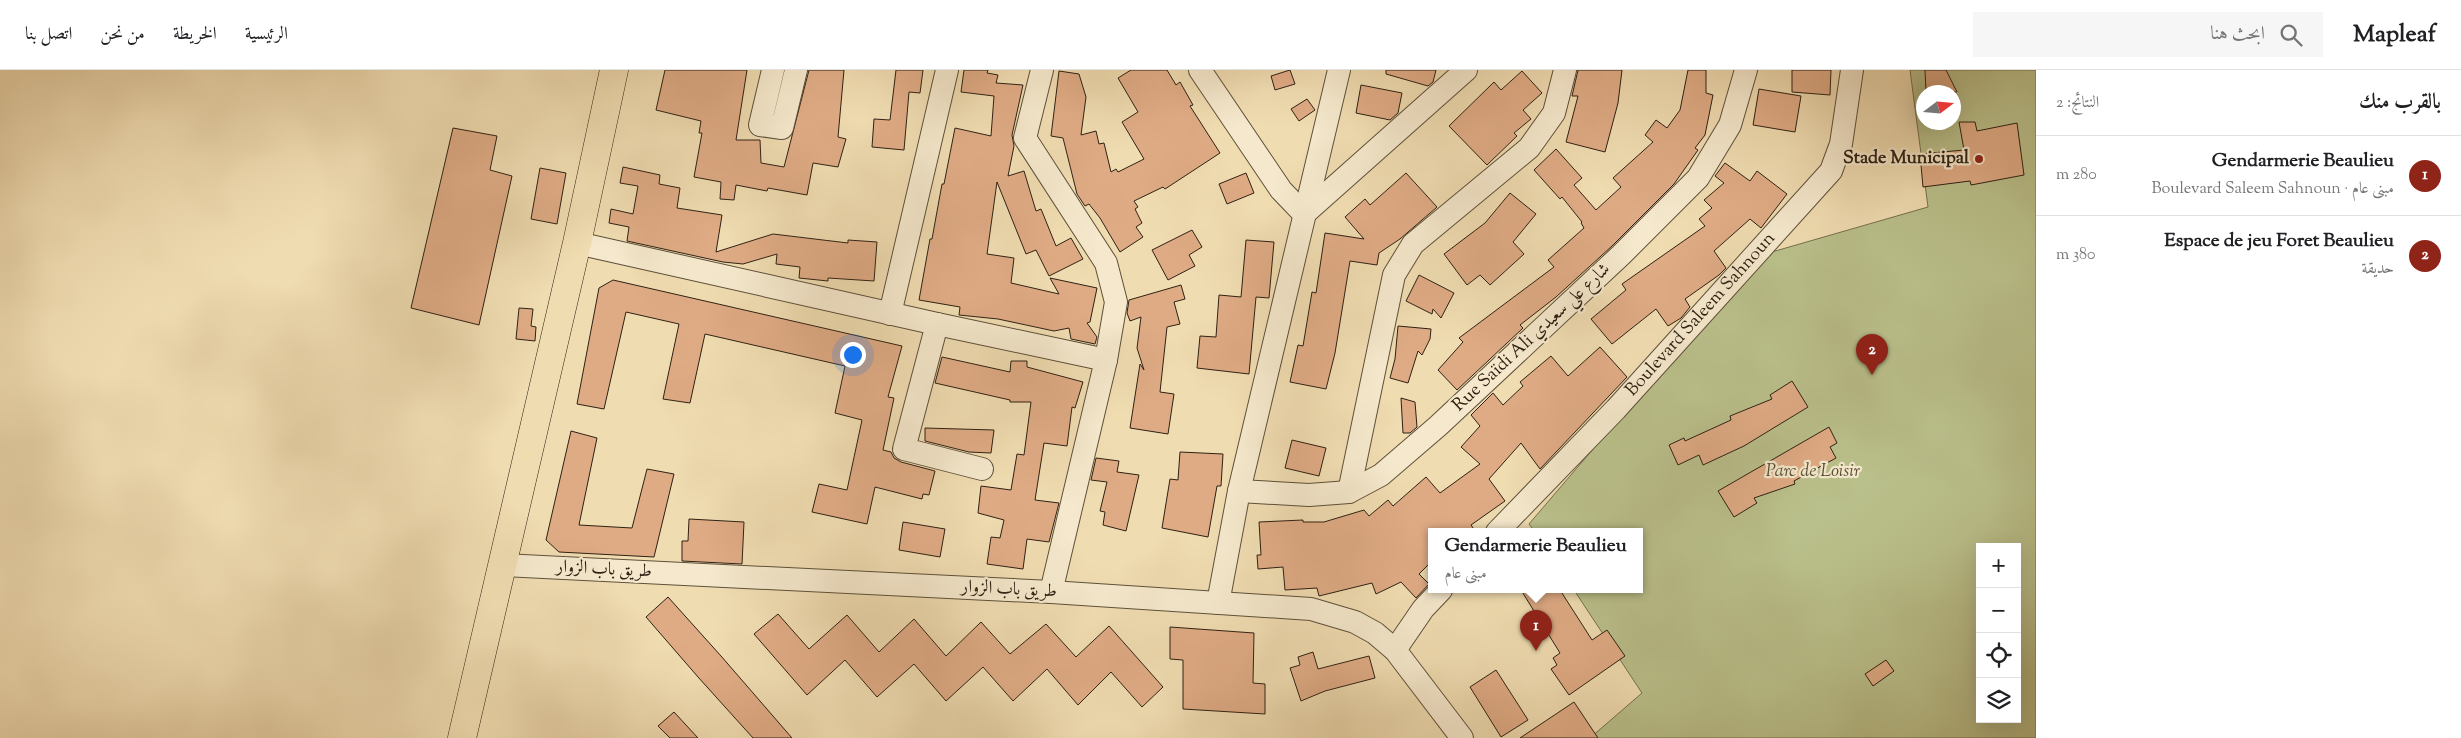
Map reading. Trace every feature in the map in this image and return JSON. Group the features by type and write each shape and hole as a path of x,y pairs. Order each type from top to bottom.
{"main road":[{"path":"462,738 577,243 614,70"}],"street":[{"path":"773,70 760,125 782,128 796,70"},
{"path":"890,314 947,70"},
{"path":"1042,70 1025,138 1106,263 1116,302 1106,360 1051,592"},
{"path":"1200,70 1281,190 1304,214"},
{"path":"1218,603 1239,491 1339,70"},
{"path":"1304,214 1466,70"},
{"path":"1349,492 1394,275 1413,244 1529,148 1554,113 1565,70"},
{"name":"Rue Saïdi Ali شارع علي سعيدي","path":"1239,491 1310,495 1349,492 1381,475 1438,426 1621,255 1698,178 1730,125 1746,70"},
{"name":"Boulevard Saleem Sahnoun","path":"1501,528 1616,409 1831,172 1841,144 1852,70"},
{"path":"577,243 890,314 1106,360"},
{"path":"937,324 904,449 982,469"},
{"name":"طريق باب الزوار","path":"501,565 1051,592 1311,609 1334,614 1355,622 1374,633 1395,650 1462,738"},
{"path":"1395,650 1423,609 1438,593"}],"green space":[{"name":"Parc de Loisir","path":"1910,70 2036,70 2036,738 1590,738 1642,693 1576,593 1643,593 1643,528 1532,528 1529,524 1758,256 1928,207 1918,130 1961,130 1961,85 1916,85 1916,116"}],"building":[{"path":"665,70 747,70 736,140 760,140 761,163 784,167 809,70 844,70 838,137 846,139 838,167 813,163 807,195 768,188 767,191 736,185 734,200 720,199 721,182 694,177 702,133 699,133 701,121 656,110"},
{"path":"896,70 923,70 920,93 909,92 904,150 872,147 874,119 890,120"},
{"path":"964,70 988,70 987,73 998,75 996,83 1023,85 1012,135 1014,146 1008,176 1024,171 1036,211 1041,209 1056,246 1071,238 1083,259 1049,276 1036,250 1026,254 997,182 987,254 1014,258 1011,283 1059,294 1050,278 1097,288 1090,322 1087,323 1097,337 1095,344 1071,339 1069,328 1054,331 998,319 959,315 960,307 919,300 930,239 932,239 955,128 991,136 994,96 961,92"},
{"path":"1131,70 1167,70 1176,85 1180,82 1193,105 1190,106 1220,153 1165,189 1163,187 1134,201 1138,207 1135,209 1142,223 1136,227 1143,237 1120,252 1100,218 1089,204 1085,206 1077,194 1063,138 1051,136 1059,71 1079,74 1086,97 1081,135 1096,131 1099,144 1104,143 1111,172 1116,169 1118,172 1144,159 1122,122 1138,112 1118,78"},
{"path":"1290,70 1295,84 1275,90 1271,76"},
{"path":"1386,70 1436,70 1433,82 1428,86 1386,74"},
{"path":"1578,70 1622,70 1618,103 1605,152 1566,142 1578,96 1572,96"},
{"path":"1688,70 1706,70 1706,93 1713,95 1705,135 1695,148 1698,150 1674,184 1612,246 1556,297 1520,325 1523,328 1457,390 1438,370 1463,342 1459,338 1554,267 1548,260 1584,228 1582,222 1562,197 1560,199 1534,170 1556,149 1582,178 1574,185 1596,210 1621,187 1613,178 1653,142 1645,135 1656,120 1667,128 1680,110"},
{"path":"1792,70 1831,70 1830,95 1792,92"},
{"path":"1925,70 1946,70 1954,85 1926,85"},
{"path":"1522,71 1542,93 1523,110 1531,119 1514,133 1517,136 1487,165 1449,126 1494,82 1501,90"},
{"path":"1361,85 1402,93 1398,113 1390,120 1356,113"},
{"path":"1759,89 1801,96 1795,132 1753,125"},
{"path":"1307,99 1315,110 1299,121 1291,109"},
{"path":"1961,122 1975,122 1977,131 2017,123 2024,175 1971,185 1970,181 1923,187 1920,154 1964,150"},
{"path":"453,128 497,136 490,170 512,176 479,325 411,308"},
{"path":"1725,163 1750,181 1757,171 1787,194 1761,228 1750,219 1714,251 1726,268 1685,299 1690,307 1681,318 1668,326 1656,309 1612,344 1591,319 1626,290 1622,284 1705,226 1699,219 1712,208 1704,200 1724,183 1715,176"},
{"path":"623,167 660,175 659,184 680,188 677,208 722,215 716,252 773,234 848,243 848,240 877,242 874,281 828,278 828,281 799,278 800,267 776,264 777,254 743,264 723,262 627,241 629,227 609,223 611,209 633,214 638,186 620,183"},
{"path":"540,168 566,173 557,224 531,219"},
{"path":"1246,173 1254,193 1227,204 1219,184"},
{"path":"1406,173 1437,207 1400,239 1379,253 1377,265 1350,261 1335,353 1326,389 1290,382 1298,345 1303,346 1312,292 1316,293 1325,233 1364,239 1345,217 1365,199 1370,205"},
{"path":"1510,193 1536,214 1513,242 1524,254 1490,285 1480,275 1467,285 1444,254 1485,223"},
{"path":"1192,230 1202,247 1189,255 1195,266 1168,280 1152,250"},
{"path":"1246,240 1274,242 1269,298 1256,297 1249,374 1197,368 1200,336 1216,337 1219,295 1241,297"},
{"path":"1419,275 1454,293 1441,318 1433,309 1432,314 1406,301"},
{"path":"613,280 902,346 888,397 894,398 883,450 891,452 894,458 901,462 935,471 929,495 923,494 922,499 875,487 867,524 812,512 819,484 847,490 862,420 835,413 845,366 705,334 690,403 663,399 679,324 626,312 604,409 577,404 599,288"},
{"path":"1181,285 1185,299 1174,302 1180,324 1167,327 1160,392 1174,394 1168,434 1130,428 1140,364 1144,370 1137,348 1141,317 1130,321 1127,313 1129,300"},
{"path":"519,308 533,309 531,326 536,327 535,341 516,339"},
{"path":"1398,326 1431,329 1430,339 1422,355 1418,351 1408,383 1390,378 1395,359"},
{"path":"1600,347 1627,377 1540,469 1521,443 1489,479 1505,501 1471,525 1473,528 1428,528 1428,565 1419,574 1428,585 1416,598 1401,582 1376,594 1372,583 1319,596 1317,588 1285,590 1283,567 1258,569 1257,555 1261,555 1259,522 1303,520 1303,522 1324,522 1364,510 1369,516 1388,500 1393,506 1426,477 1440,493 1480,464 1461,447 1480,426 1471,415 1493,393 1503,405 1523,386 1520,382 1551,356 1568,376"},
{"path":"942,357 1010,372 1011,361 1027,361 1027,367 1083,382 1075,408 1072,407 1067,446 1044,443 1035,500 1059,503 1049,542 1027,539 1023,569 987,564 991,537 1000,538 1004,520 978,513 981,486 1011,490 1017,454 1024,455 1031,402 1010,402 1010,400 935,383"},
{"path":"1792,381 1808,407 1744,446 1703,465 1699,455 1678,465 1669,445 1684,438 1685,441 1731,420 1730,416 1772,399 1770,395"},
{"path":"1401,398 1415,402 1417,427 1410,433 1403,433"},
{"path":"1829,427 1837,443 1830,447 1836,458 1794,481 1795,484 1754,498 1757,503 1734,517 1718,491"},
{"path":"925,428 994,430 991,453 969,452 925,441"},
{"path":"571,431 597,438 579,525 632,528 647,469 674,474 654,557 559,552 546,540"},
{"path":"1292,440 1326,448 1319,476 1285,468"},
{"path":"1180,452 1223,454 1221,486 1217,486 1208,537 1162,528 1170,479 1178,480"},
{"path":"1096,458 1119,461 1117,472 1139,475 1126,531 1103,525 1105,512 1100,511 1107,482 1091,480"},
{"path":"689,519 744,522 742,564 682,561 682,541 688,541"},
{"path":"903,522 945,529 940,557 899,550"},
{"path":"1523,593 1562,593 1592,640 1607,630 1625,656 1569,695 1551,669 1557,665 1553,658 1560,653"},
{"path":"668,597 792,738 753,738 698,677 646,617"},
{"path":"778,614 809,649 847,615 879,652 914,619 946,656 981,622 1010,654 1046,624 1076,657 1109,626 1163,687 1142,707 1111,672 1078,705 1047,669 1013,701 983,667 946,701 914,664 877,697 845,660 807,695 754,634"},
{"path":"1170,627 1254,633 1253,683 1265,684 1265,714 1183,709 1183,660 1170,659"},
{"path":"1313,652 1318,669 1369,656 1375,678 1325,691 1301,701 1290,668 1300,665 1298,657"},
{"path":"1886,660 1894,671 1873,686 1865,674"},
{"path":"1496,670 1528,720 1501,737 1470,687"},
{"path":"1574,702 1598,738 1520,738"},
{"path":"674,712 698,738 670,738 658,726"}],"place":[{"name":"Stade Municipal","path":"1979,159"},
{"name":"Espace de jeu Foret Beaulieu","path":"1872,375"},
{"name":"Gendarmerie Beaulieu","path":"1536,651"}]}
